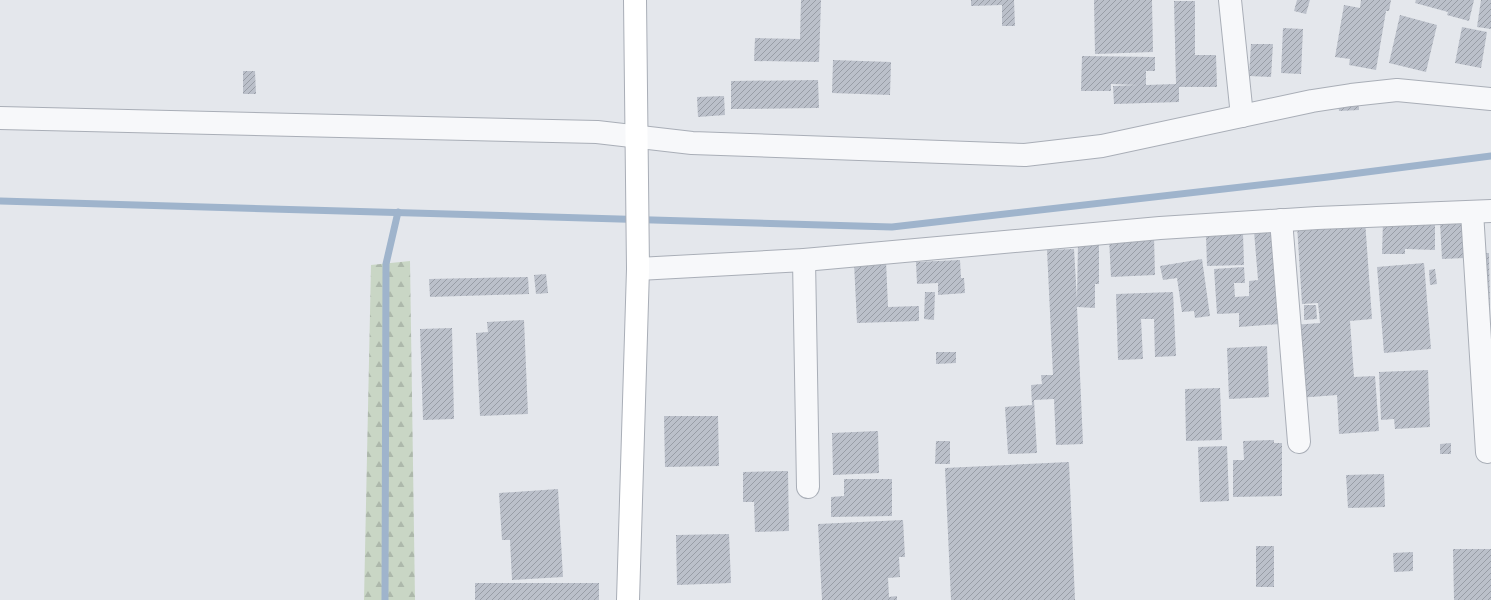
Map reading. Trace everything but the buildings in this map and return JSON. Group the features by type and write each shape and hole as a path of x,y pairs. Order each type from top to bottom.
{"main road":[{"path":"628,600 638,263 635,0"}],"street":[{"path":"1230,0 1242,116"},
{"path":"0,118 597,132 692,143 1025,155 1102,146 1312,101 1351,95 1397,90 1491,99"},
{"path":"638,263 804,260 1160,228 1281,220 1482,211 1487,452"},
{"path":"1281,220 1299,442"},
{"path":"804,260 808,487"}],"green space":[{"path":"410,261 415,600 364,600 371,265"}],"waterway":[{"path":"0,201 892,227 1328,177 1491,156"},
{"path":"385,600 386,264 398,212"}]}
